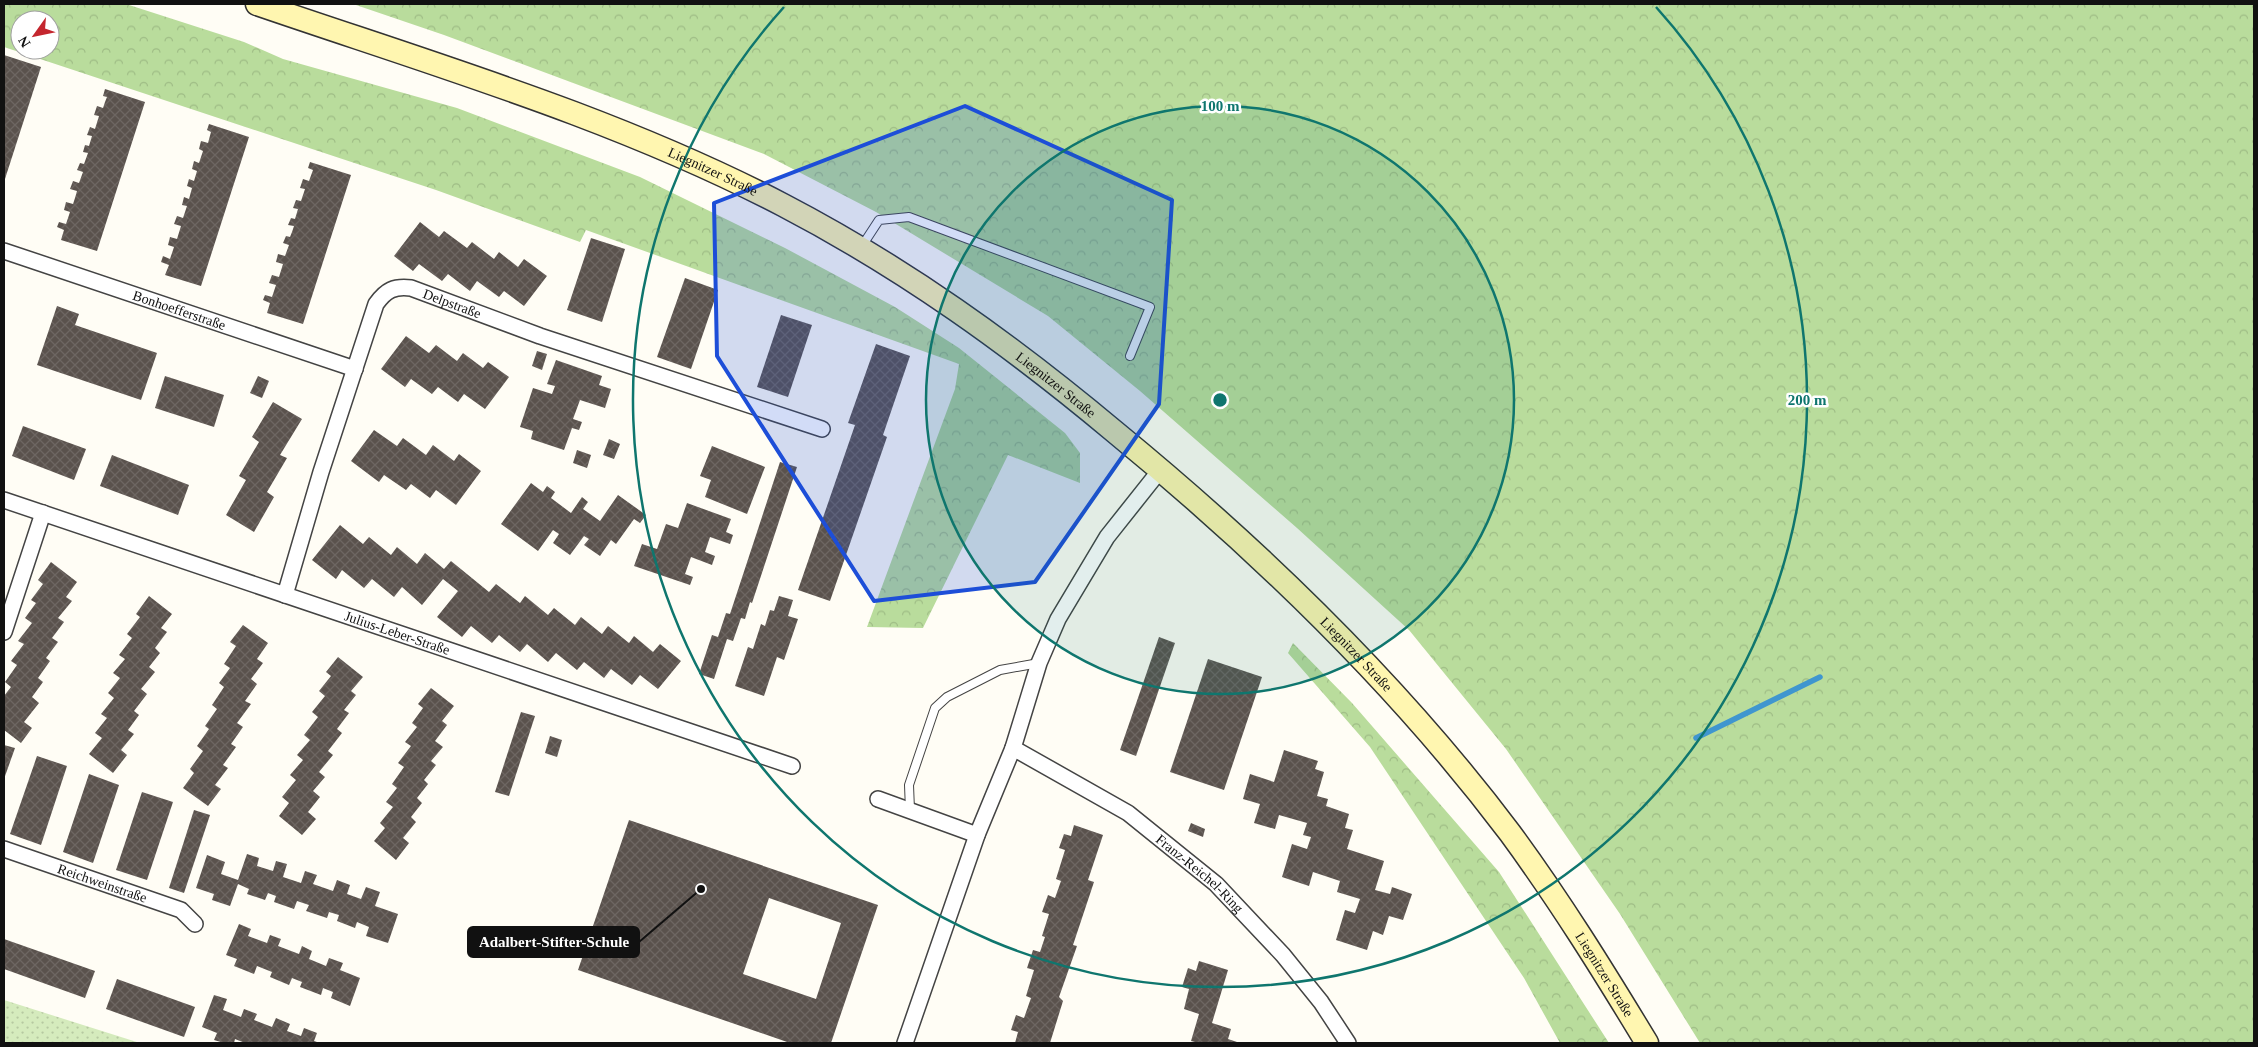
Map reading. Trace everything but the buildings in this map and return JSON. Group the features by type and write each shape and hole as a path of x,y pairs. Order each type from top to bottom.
{"main road":[{"name":"Liegnitzer Straße","path":"257,4 598,122 727,177 783,204 861,247 1005,343 1161,469 1290,586 1387,688 1455,765 1540,876 1594,956 1647,1043"}],"street":[{"name":"Bonhoefferstraße","path":"4,251 354,369"},
{"name":"Delpstraße","path":"284,595 376,304 384,292 396,286 411,288 540,336 822,429"},
{"path":"905,1043 978,835 1013,748 1039,663 1058,619 1081,577 1107,538 1161,469"},
{"name":"Julius-Leber-Straße","path":"4,500 792,766"},
{"path":"4,632 43,513"},
{"name":"Franz-Reichel-Ring","path":"1013,748 1128,814 1216,884 1283,955 1321,1002 1348,1043"},
{"path":"878,799 978,835"},
{"name":"Reichweinstraße","path":"4,849 180,910 195,924"}],"lane":[{"path":"861,247 879,220 909,217 1150,308 1130,356"},
{"path":"910,810 909,785 935,708 947,697 1000,670 1039,663"}],"highlighted area":[{"path":"965,106 1172,200 1159,404 1035,582 874,601 717,356 714,203"}],"green space":[{"path":"4,4 126,4 244,42 283,59 457,108 640,177 785,248 895,307 959,348 1065,433 1080,453 1080,483 1008,455 923,628 867,627 955,389 959,364 586,230 580,242 436,190 43,60 60,60 60,10 10,10 10,49 4,47"},
{"path":"353,4 2254,4 2254,1043 1700,1043 1620,914 1506,749 1409,630 1297,528 1140,391 1048,316 876,212 764,154 444,35"},
{"path":"1293,643 1352,703 1499,872 1609,1043 1560,1043 1524,978 1370,747 1288,653"},
{"path":"4,1000 140,1043 4,1043"}],"waterway":[{"path":"1696,738 1820,677"}],"place":[{"name":"Adalbert-Stifter-Schule","path":"701,889"}]}
